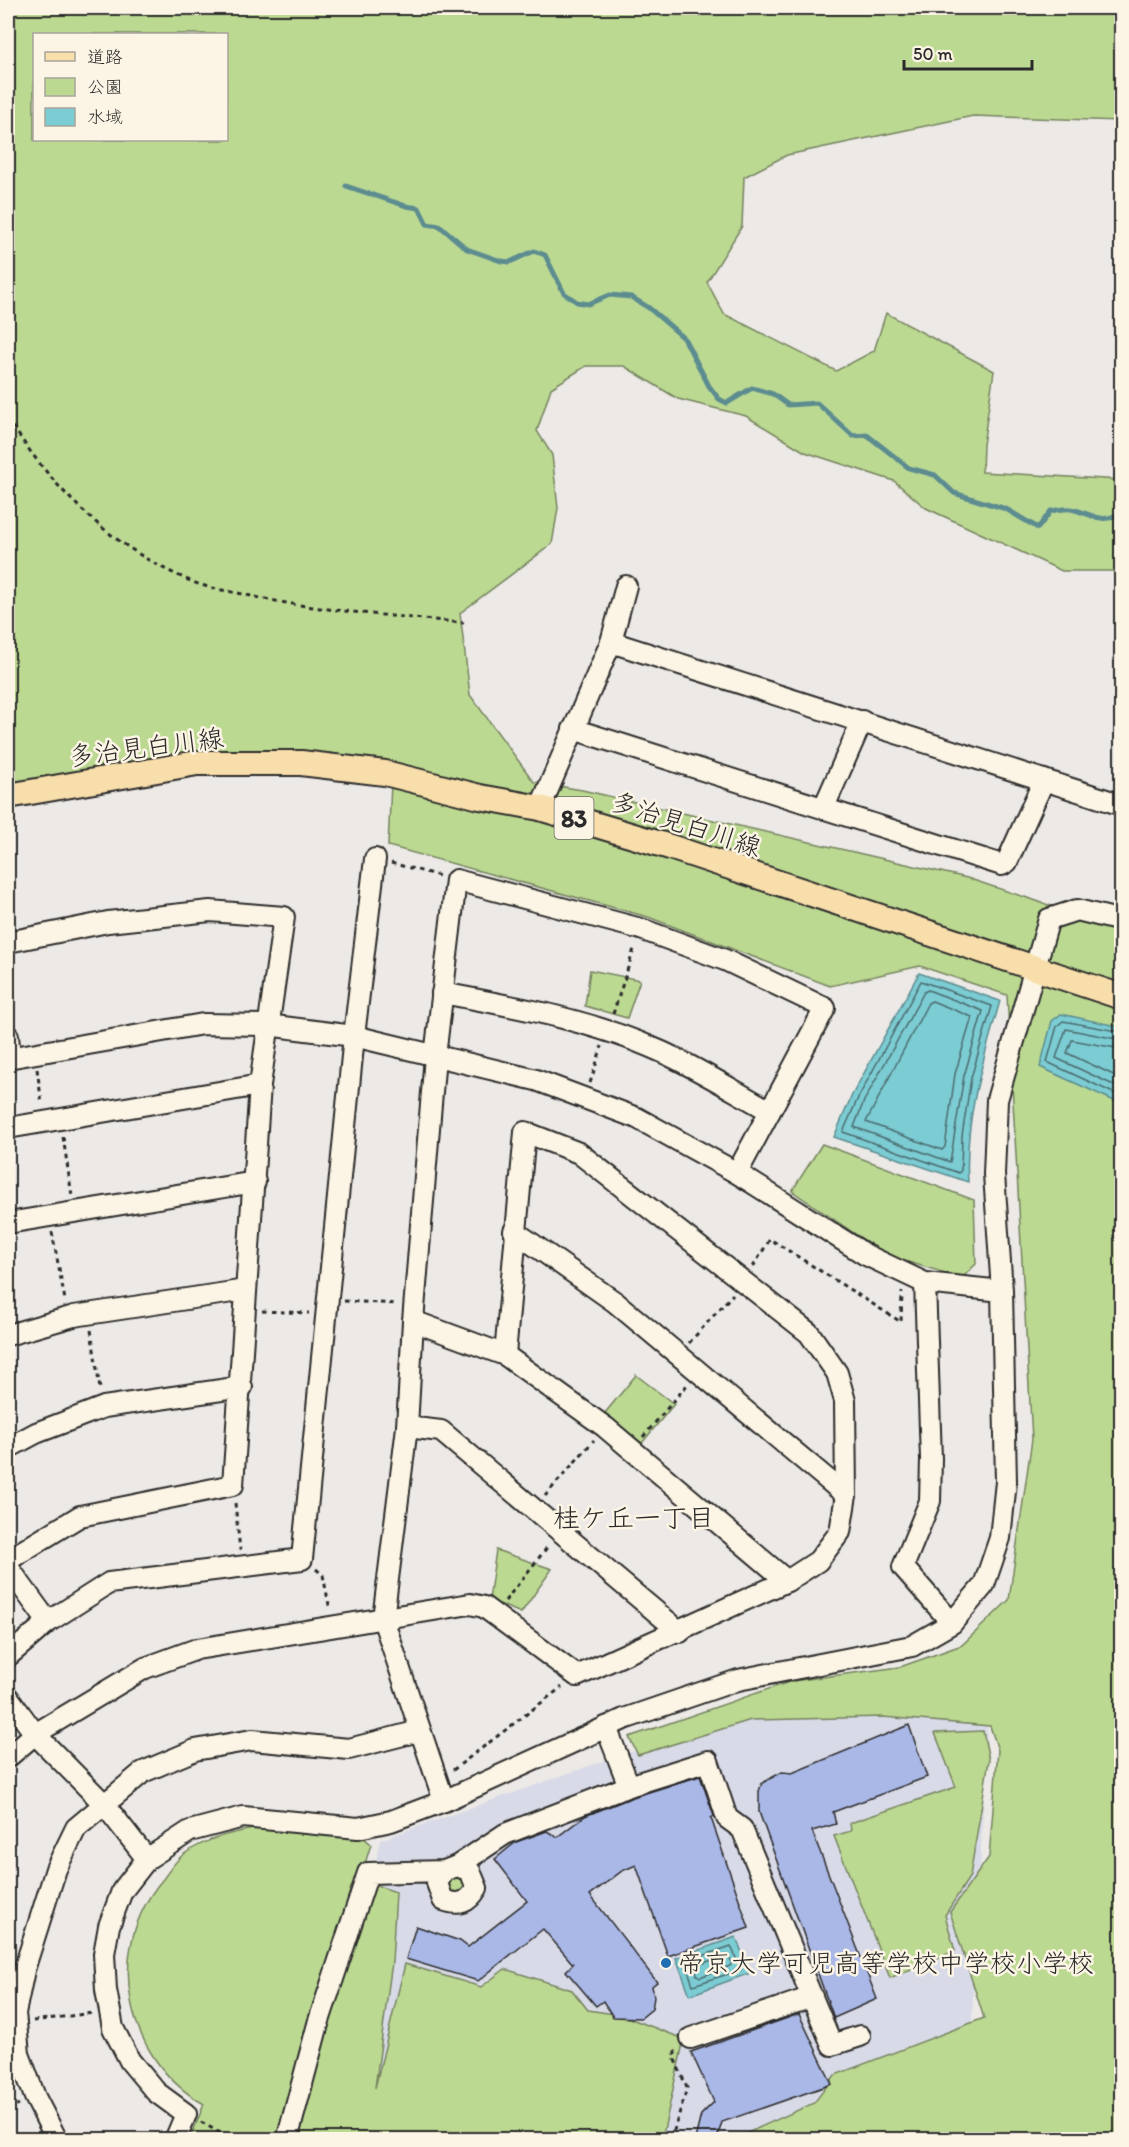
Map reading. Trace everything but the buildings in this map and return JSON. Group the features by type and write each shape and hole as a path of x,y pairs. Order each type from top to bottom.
{"main road":[{"name":"多治見白川線","path":"8,796 197,764 301,764 385,772 480,797 540,808 670,847 1122,997"}],"street":[{"path":"540,808 611,642 626,586"},
{"path":"611,642 1122,805"},
{"path":"824,807 862,721"},
{"path":"573,729 1002,865 1008,862 1044,780"},
{"path":"8,1656 48,1622 109,1583 302,1559 354,1036 375,859"},
{"path":"444,1801 383,1619 407,1426 413,1313 435,1056 456,880 641,929 725,960 825,1008 737,1173"},
{"path":"174,2139 186,2114 156,2092 130,2061 113,2028 104,1954 109,1926 122,1891 147,1859 189,1831 243,1817 358,1827 391,1821 444,1801 606,1727 738,1680 912,1646 952,1623 984,1585 1000,1538 1006,1482 1002,1291 994,1174 997,1100 1049,919 1077,910 1122,921"},
{"path":"8,942 108,921 210,911 284,917 260,1085 242,1387 233,1485 80,1516 8,1560"},
{"path":"442,993 538,1011 607,1031 662,1052 770,1111"},
{"path":"8,1036 9,1057 203,1024 267,1025 354,1036 536,1080 637,1118 737,1173 866,1255 925,1283 1002,1291"},
{"path":"8,1128 260,1085"},
{"path":"8,1757 35,1734 145,1668 197,1648 470,1604 484,1607 577,1676 680,1632 787,1581 818,1561 840,1532 846,1496 845,1401 837,1373 809,1333 579,1153 525,1132 514,1232 505,1355"},
{"path":"8,1223 255,1182"},
{"path":"514,1232 615,1302 846,1496"},
{"path":"925,1283 932,1459 930,1501 903,1567 952,1623"},
{"path":"8,1335 88,1314 246,1290"},
{"path":"413,1313 505,1355 605,1427 787,1581"},
{"path":"8,1448 36,1433 104,1407 242,1387"},
{"path":"407,1426 441,1431 680,1632"},
{"path":"8,1567 48,1622"},
{"path":"8,1697 35,1734 104,1804 147,1859"},
{"path":"606,1727 629,1786"},
{"path":"57,2139 35,2097 19,2054 15,2013 16,1970 56,1869 76,1828 142,1772 195,1750 252,1740 349,1749 419,1731"},
{"path":"287,2139 318,2024 369,1873 450,1868 505,1834 629,1786 708,1761 727,1818 742,1829 832,2045 860,2036"},
{"path":"691,2038 812,1997"}],"path":[{"path":"8,419 51,480 95,524 146,560 196,583 277,603 465,623"},
{"path":"375,859 456,880"},
{"path":"34,1053 74,1212"},
{"path":"49,1216 68,1318"},
{"path":"678,1356 744,1282 770,1239 901,1322 903,1272"},
{"path":"245,1311 327,1307 413,1313"},
{"path":"88,1314 104,1407"},
{"path":"632,1450 698,1372"},
{"path":"534,1509 605,1427"},
{"path":"233,1485 242,1567"},
{"path":"494,1614 561,1532"},
{"path":"302,1559 323,1575 333,1626"},
{"path":"437,1781 577,1676"},
{"path":"16,2024 110,2010"},
{"path":"671,2139 687,2088 675,2060 676,2043 691,2038"},
{"path":"186,2114 232,2139"}],"shaded area":[{"name":"帝京大学可児高等学校中学校小学校","path":"771,1707 988,1717 970,2055 825,2139 327,2140 380,1840 606,1760"}],"green space":[{"path":"8,8 1121,8 1121,121 973,116 787,155 744,177 742,226 707,282 724,314 836,371 874,351 886,313 994,371 983,445 982,472 1121,480 1121,571 1062,571 926,508 894,481 805,452 746,416 678,399 624,366 586,366 551,388 537,431 552,455 558,508 552,544 460,613 470,695 534,782 582,790 967,878 1121,929 1121,2139 734,2139 814,2103 835,2075 984,2018 950,1912 989,1857 998,1750 990,1726 883,1717 751,1720 638,1755 629,1737 792,1681 900,1667 962,1645 1009,1600 1032,1439 1007,995 920,966 830,986 648,917 388,846 392,763 8,784"},
{"path":"590,970 640,980 627,1018 585,1006"},
{"path":"822,1144 974,1200 976,1264 962,1278 888,1256 792,1191"},
{"path":"636,1375 674,1404 642,1443 605,1413"},
{"path":"496,1550 552,1569 521,1613 489,1600"},
{"path":"983,1731 989,1760 970,1876 945,1915 955,1951 890,1978 834,1836 851,1831 850,1823 956,1787 935,1733"},
{"path":"266,1827 364,1838 371,1844 360,1880 396,1892 392,1962 375,2088 405,1964 481,1987 505,1969 572,1990 588,2010 621,2015 684,2039 662,2139 374,2140 369,2136 369,2140 190,2139 204,2104 177,2084 155,2060 140,2031 131,2001 129,1969 133,1937 144,1907 170,1869 184,1854 213,1839"},
{"path":"457,1866 477,1888 443,1900 444,1871"}],"water":[{"path":"919,973 1000,1001 981,1068 972,1113 968,1182 834,1137 852,1095"},
{"path":"1061,1014 1121,1027 1121,1104 1040,1067 1052,1021"},
{"path":"736,1937 750,1973 690,1995 676,1958"}],"waterway":[{"path":"346,186 406,206 419,208 427,224 440,226 467,249 501,261 510,262 534,251 545,255 564,293 577,302 588,304 610,295 631,297 649,308 684,338 709,386 719,399 727,403 752,388 773,394 788,405 817,403 853,436 867,435 909,468 935,475 954,493 1006,509 1038,528 1051,511 1071,509 1103,518 1115,516 1122,511"}],"place":[{"name":"帝京大学可児高等学校中学校小学校","path":"666,1963"}],"district":[{"name":"桂ケ丘一丁目","path":"634,1517"}]}
